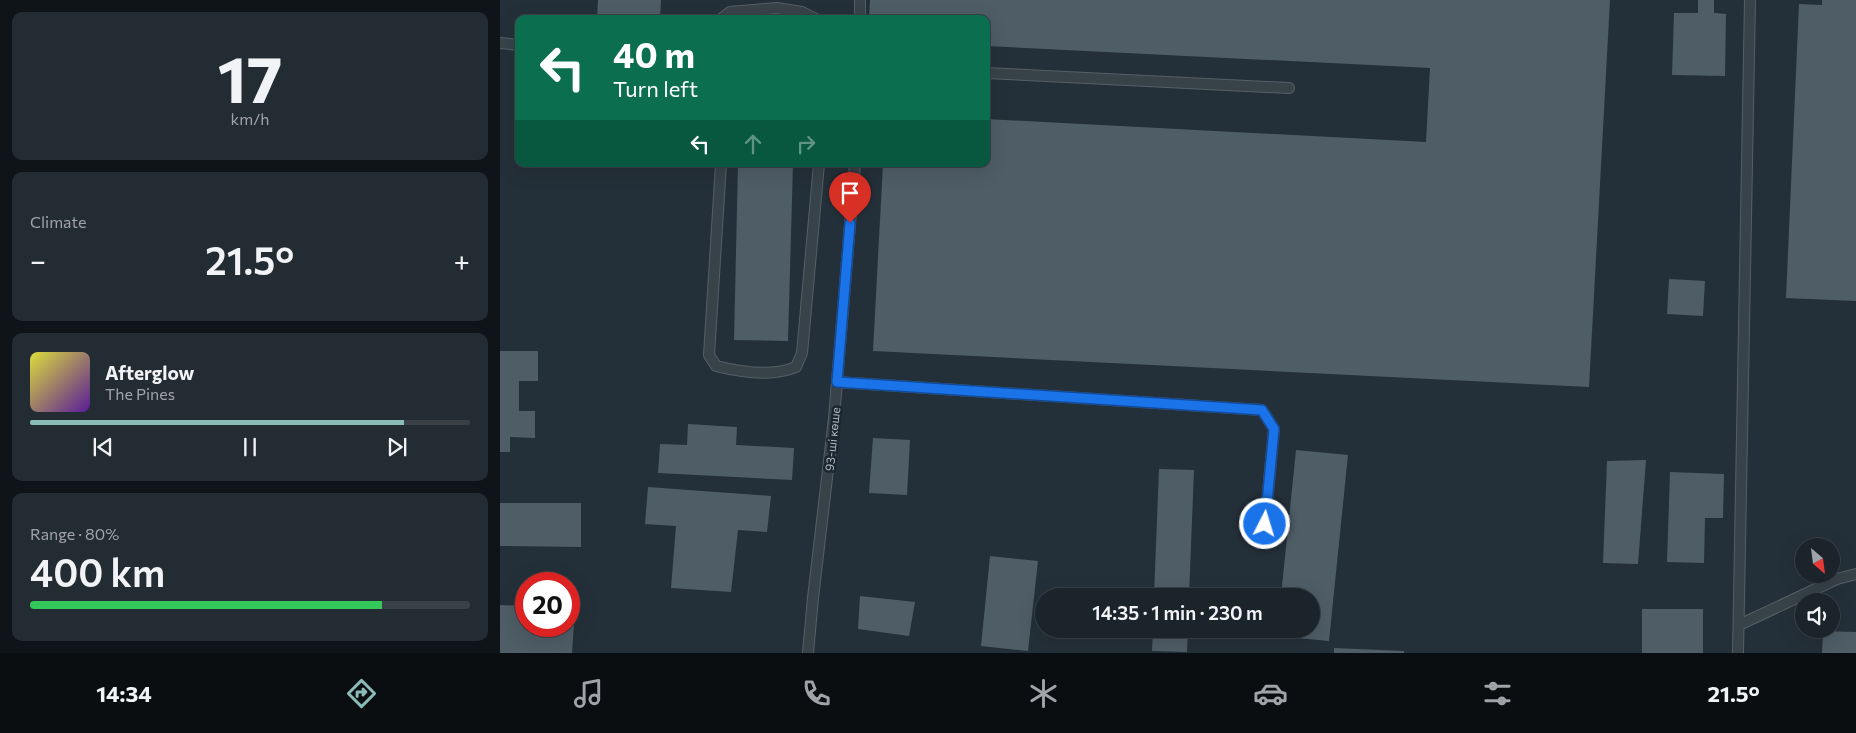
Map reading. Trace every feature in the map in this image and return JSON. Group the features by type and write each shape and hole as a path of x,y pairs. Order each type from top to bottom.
{"lane":[{"path":"860,0 860,15"},
{"path":"1738,653 1750,0"},
{"path":"738,15 778,8 802,12 808,15"},
{"path":"500,43 515,45"},
{"path":"990,73 1289,88"},
{"path":"721,167 709,355 716,366 731,370 774,373 796,368 802,353 819,167"},
{"name":"93-ші көше","path":"808,653 837,382 854,167"},
{"path":"837,382 1262,410 1274,429 1265,524"},
{"path":"1739,625 1837,579 1856,574"}],"building":[{"path":"598,0 661,0 660,15 597,15"},
{"path":"870,0 1610,0 1589,387 873,351 883,167 990,167 990,119 1426,142 1430,68 990,46 990,15 869,15"},
{"path":"1698,0 1714,0 1714,13 1726,14 1725,76 1672,75 1674,13 1698,13"},
{"path":"1822,0 1856,0 1856,301 1786,298 1799,4 1822,5"},
{"path":"738,167 793,167 788,341 734,340"},
{"path":"1669,279 1705,281 1703,316 1667,314"},
{"path":"500,351 538,351 538,381 519,381 519,411 535,411 535,438 510,437 510,452 500,452"},
{"path":"688,424 737,427 736,445 794,448 792,480 658,473 660,444 687,445"},
{"path":"873,438 910,440 907,495 869,493"},
{"path":"1296,450 1348,455 1329,641 1298,638 1320,638 1320,588 1282,588"},
{"path":"1646,460 1638,564 1603,563 1607,461"},
{"path":"1159,469 1194,470 1189,588 1154,588"},
{"path":"1670,472 1724,474 1723,518 1705,518 1704,563 1667,562"},
{"path":"648,487 771,496 767,532 738,530 731,592 671,588 676,526 645,524"},
{"path":"500,503 581,503 581,547 500,546"},
{"path":"990,556 1038,561 1028,651 981,646"},
{"path":"860,596 915,602 909,636 858,629"},
{"path":"500,605 515,606 515,637 573,637 572,653 500,653"},
{"path":"1642,609 1703,609 1703,653 1642,653"},
{"path":"1840,632 1856,632 1856,653 1822,653 1823,638 1840,638"},
{"path":"1153,638 1188,638 1187,652 1152,651"},
{"path":"1334,648 1404,651 1404,653 1334,653"}],"route":[{"path":"850,223 837,382 1262,410 1274,429 1265,524"}]}
